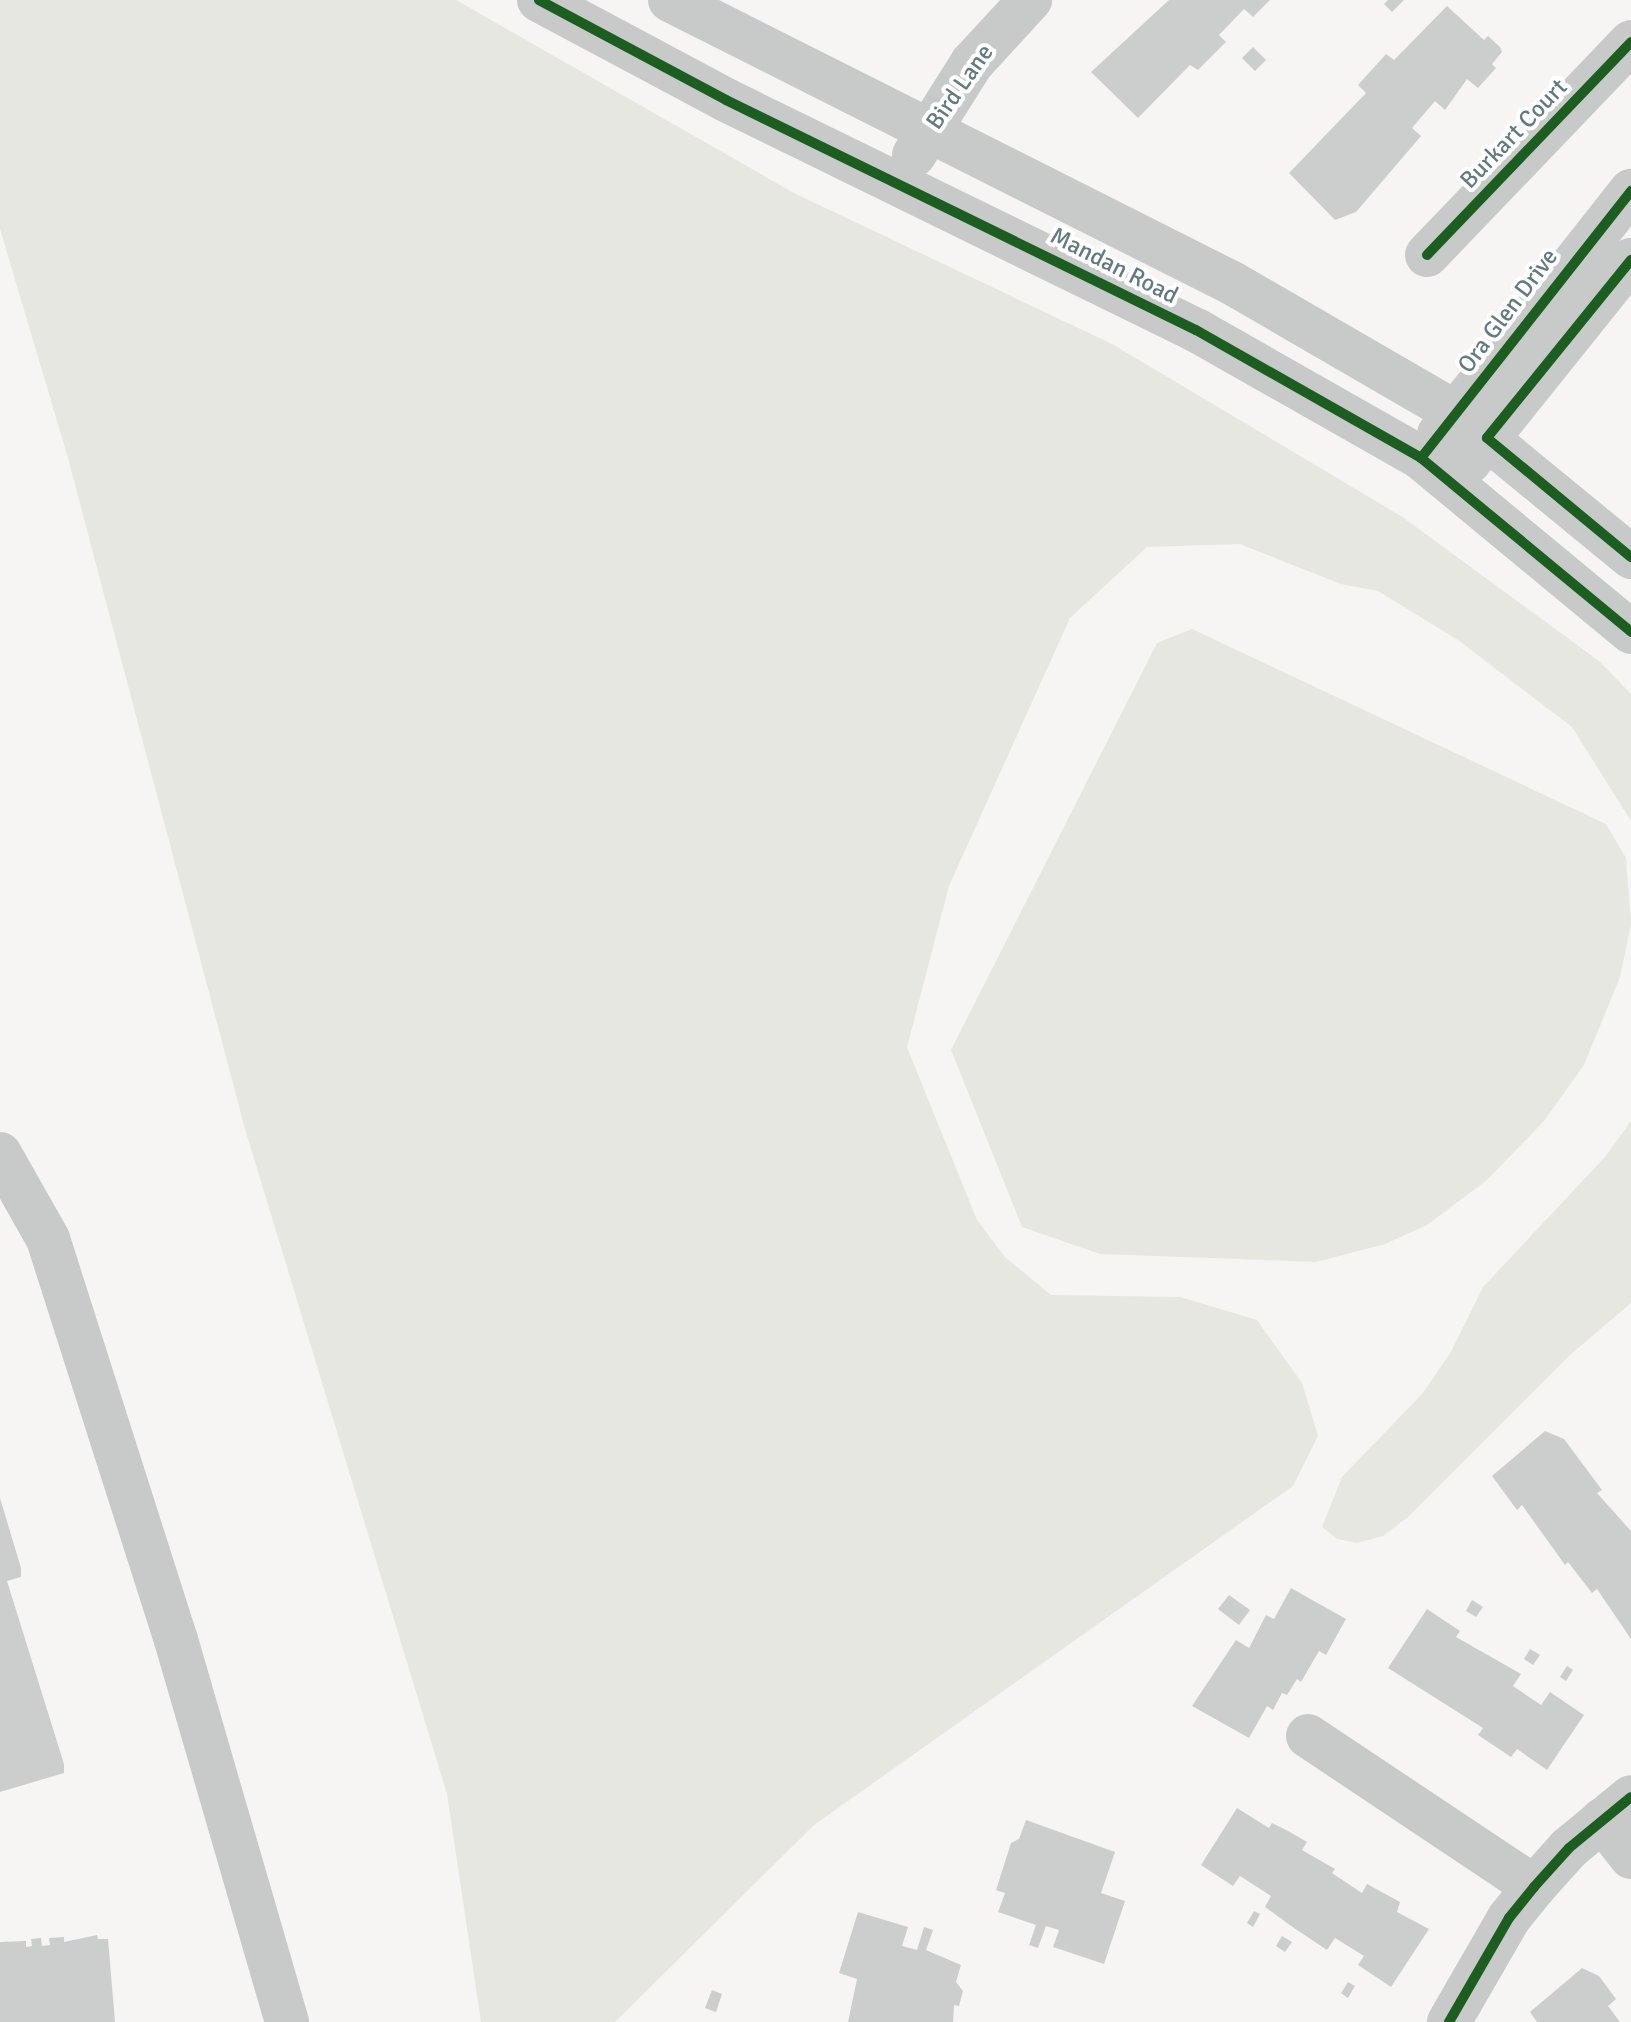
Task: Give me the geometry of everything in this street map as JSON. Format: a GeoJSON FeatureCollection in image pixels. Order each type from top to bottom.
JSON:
{"type":"FeatureCollection","features":[{"type":"Feature","properties":{"kind":"street","name":"Mandan Road"},"geometry":{"type":"LineString","coordinates":[[539,0],[726,100],[898,181],[1196,330],[1437,471],[1631,632]]}},
{"type":"Feature","properties":{"kind":"street","name":"Mandan Road"},"geometry":{"type":"LineString","coordinates":[[670,0],[1232,283],[1471,426],[1631,557]]}},
{"type":"Feature","properties":{"kind":"street","name":"Bird Lane"},"geometry":{"type":"LineString","coordinates":[[898,181],[972,63],[1030,0]]}},
{"type":"Feature","properties":{"kind":"street","name":"Burkart Court"},"geometry":{"type":"LineString","coordinates":[[1427,255],[1631,42]]}},
{"type":"Feature","properties":{"kind":"street","name":"Ora Glen Drive"},"geometry":{"type":"LineString","coordinates":[[1437,471],[1631,191]]}},
{"type":"Feature","properties":{"kind":"street","name":"Ora Glen Drive"},"geometry":{"type":"LineString","coordinates":[[1471,426],[1631,260]]}},
{"type":"Feature","properties":{"kind":"street"},"geometry":{"type":"LineString","coordinates":[[0,1154],[48,1239],[176,1640],[287,2022]]}},
{"type":"Feature","properties":{"kind":"street"},"geometry":{"type":"LineString","coordinates":[[1308,1736],[1534,1887]]}},
{"type":"Feature","properties":{"kind":"street"},"geometry":{"type":"LineString","coordinates":[[1449,2022],[1509,1918],[1534,1887],[1616,1808],[1631,1857]]}},
{"type":"Feature","properties":{"kind":"shaded area"},"geometry":{"type":"Polygon","coordinates":[[[0,0],[456,0],[794,193],[1112,344],[1401,516],[1599,661],[1631,694],[1631,821],[1572,727],[1458,640],[1378,591],[1341,584],[1240,544],[1147,547],[1070,618],[949,886],[907,1047],[977,1220],[1005,1257],[1051,1295],[1180,1297],[1257,1320],[1302,1383],[1318,1436],[1293,1486],[814,1825],[615,2022],[481,2022],[447,1794],[245,1129],[68,458],[0,229],[0,0]]]}},
{"type":"Feature","properties":{"kind":"shaded area"},"geometry":{"type":"Polygon","coordinates":[[[1192,629],[1606,824],[1626,858],[1631,924],[1620,977],[1584,1065],[1544,1121],[1487,1180],[1427,1225],[1385,1244],[1316,1262],[1100,1254],[1022,1227],[951,1050],[1157,643],[1192,629]]]}},
{"type":"Feature","properties":{"kind":"shaded area"},"geometry":{"type":"Polygon","coordinates":[[[1631,1121],[1631,1303],[1570,1355],[1408,1517],[1383,1536],[1357,1543],[1337,1539],[1322,1527],[1342,1477],[1422,1394],[1451,1352],[1483,1287],[1605,1157],[1631,1121]]]}},
{"type":"Feature","properties":{"kind":"building"},"geometry":{"type":"Polygon","coordinates":[[[1169,0],[1270,0],[1253,17],[1244,9],[1219,35],[1226,42],[1198,70],[1190,65],[1138,118],[1091,72],[1169,0]]]}},
{"type":"Feature","properties":{"kind":"building"},"geometry":{"type":"Polygon","coordinates":[[[1388,0],[1404,0],[1392,12],[1384,4],[1388,0]]]}},
{"type":"Feature","properties":{"kind":"building"},"geometry":{"type":"Polygon","coordinates":[[[1447,6],[1484,40],[1488,36],[1500,47],[1502,52],[1492,64],[1496,68],[1478,88],[1467,79],[1445,110],[1435,101],[1412,128],[1421,136],[1356,212],[1335,220],[1289,173],[1366,93],[1358,85],[1386,54],[1394,60],[1447,6]]]}},
{"type":"Feature","properties":{"kind":"building"},"geometry":{"type":"Polygon","coordinates":[[[1253,47],[1266,60],[1255,71],[1242,58],[1253,47]]]}},
{"type":"Feature","properties":{"kind":"building"},"geometry":{"type":"Polygon","coordinates":[[[1545,1431],[1564,1439],[1602,1490],[1597,1493],[1631,1531],[1631,1639],[1597,1589],[1592,1593],[1568,1562],[1565,1565],[1522,1505],[1517,1510],[1492,1476],[1545,1431]]]}},
{"type":"Feature","properties":{"kind":"building"},"geometry":{"type":"Polygon","coordinates":[[[0,1498],[21,1568],[21,1577],[7,1581],[64,1764],[64,1773],[0,1792],[0,1498]]]}},
{"type":"Feature","properties":{"kind":"building"},"geometry":{"type":"Polygon","coordinates":[[[1291,1588],[1346,1619],[1326,1655],[1319,1651],[1301,1682],[1297,1679],[1287,1695],[1282,1693],[1273,1710],[1267,1706],[1249,1738],[1192,1706],[1236,1640],[1249,1648],[1266,1615],[1274,1619],[1291,1588]]]}},
{"type":"Feature","properties":{"kind":"building"},"geometry":{"type":"Polygon","coordinates":[[[1229,1595],[1250,1610],[1239,1625],[1218,1609],[1229,1595]]]}},
{"type":"Feature","properties":{"kind":"building"},"geometry":{"type":"Polygon","coordinates":[[[1472,1600],[1483,1607],[1476,1617],[1466,1611],[1472,1600]]]}},
{"type":"Feature","properties":{"kind":"building"},"geometry":{"type":"Polygon","coordinates":[[[1427,1609],[1460,1631],[1456,1637],[1521,1674],[1513,1686],[1541,1705],[1550,1692],[1584,1715],[1547,1770],[1517,1749],[1511,1757],[1478,1735],[1483,1728],[1388,1668],[1427,1609]]]}},
{"type":"Feature","properties":{"kind":"building"},"geometry":{"type":"Polygon","coordinates":[[[1530,1649],[1540,1655],[1533,1665],[1524,1659],[1530,1649]]]}},
{"type":"Feature","properties":{"kind":"building"},"geometry":{"type":"Polygon","coordinates":[[[1567,1666],[1573,1670],[1566,1681],[1560,1677],[1567,1666]]]}},
{"type":"Feature","properties":{"kind":"building"},"geometry":{"type":"Polygon","coordinates":[[[1237,1808],[1269,1828],[1272,1823],[1307,1842],[1302,1850],[1335,1869],[1332,1873],[1362,1893],[1367,1884],[1400,1902],[1397,1912],[1429,1929],[1391,1987],[1358,1965],[1364,1956],[1335,1938],[1327,1950],[1265,1907],[1271,1896],[1240,1876],[1233,1886],[1201,1865],[1237,1808]]]}},
{"type":"Feature","properties":{"kind":"building"},"geometry":{"type":"Polygon","coordinates":[[[1026,1820],[1115,1852],[1101,1893],[1125,1901],[1104,1964],[1053,1947],[1059,1930],[1046,1926],[1038,1948],[1029,1945],[1036,1925],[998,1912],[1005,1893],[996,1890],[1011,1843],[1019,1839],[1026,1820]]]}},
{"type":"Feature","properties":{"kind":"building"},"geometry":{"type":"Polygon","coordinates":[[[1254,1911],[1260,1914],[1253,1927],[1247,1923],[1254,1911]]]}},
{"type":"Feature","properties":{"kind":"building"},"geometry":{"type":"Polygon","coordinates":[[[858,1912],[908,1927],[902,1946],[917,1950],[924,1927],[933,1930],[926,1950],[961,1965],[956,1982],[963,1991],[959,2006],[954,2005],[953,2022],[848,2022],[857,1979],[839,1973],[858,1912]]]}},
{"type":"Feature","properties":{"kind":"building"},"geometry":{"type":"Polygon","coordinates":[[[97,1935],[98,1939],[108,1939],[115,2022],[0,2022],[0,1942],[26,1941],[26,1947],[32,1946],[31,1939],[41,1938],[42,1946],[50,1945],[49,1938],[64,1937],[64,1942],[97,1935]]]}},
{"type":"Feature","properties":{"kind":"building"},"geometry":{"type":"Polygon","coordinates":[[[1282,1936],[1292,1942],[1285,1952],[1276,1946],[1282,1936]]]}},
{"type":"Feature","properties":{"kind":"building"},"geometry":{"type":"Polygon","coordinates":[[[1582,1968],[1599,1976],[1616,1999],[1608,2006],[1620,2022],[1537,2022],[1530,2012],[1582,1968]]]}},
{"type":"Feature","properties":{"kind":"building"},"geometry":{"type":"Polygon","coordinates":[[[1348,1982],[1355,1986],[1348,1998],[1341,1993],[1348,1982]]]}},
{"type":"Feature","properties":{"kind":"building"},"geometry":{"type":"Polygon","coordinates":[[[712,1990],[722,1994],[716,2012],[705,2008],[712,1990]]]}},
{"type":"Feature","properties":{"kind":"cycle path"},"geometry":{"type":"LineString","coordinates":[[539,0],[726,100],[1196,330],[1421,458],[1631,632]]}},
{"type":"Feature","properties":{"kind":"cycle path"},"geometry":{"type":"LineString","coordinates":[[1427,255],[1631,42]]}},
{"type":"Feature","properties":{"kind":"cycle path"},"geometry":{"type":"LineString","coordinates":[[1421,458],[1631,191]]}},
{"type":"Feature","properties":{"kind":"cycle path"},"geometry":{"type":"LineString","coordinates":[[1631,260],[1487,438],[1631,557]]}},
{"type":"Feature","properties":{"kind":"cycle path"},"geometry":{"type":"LineString","coordinates":[[1449,2022],[1509,1918],[1534,1887],[1569,1848],[1631,1797]]}}]}
